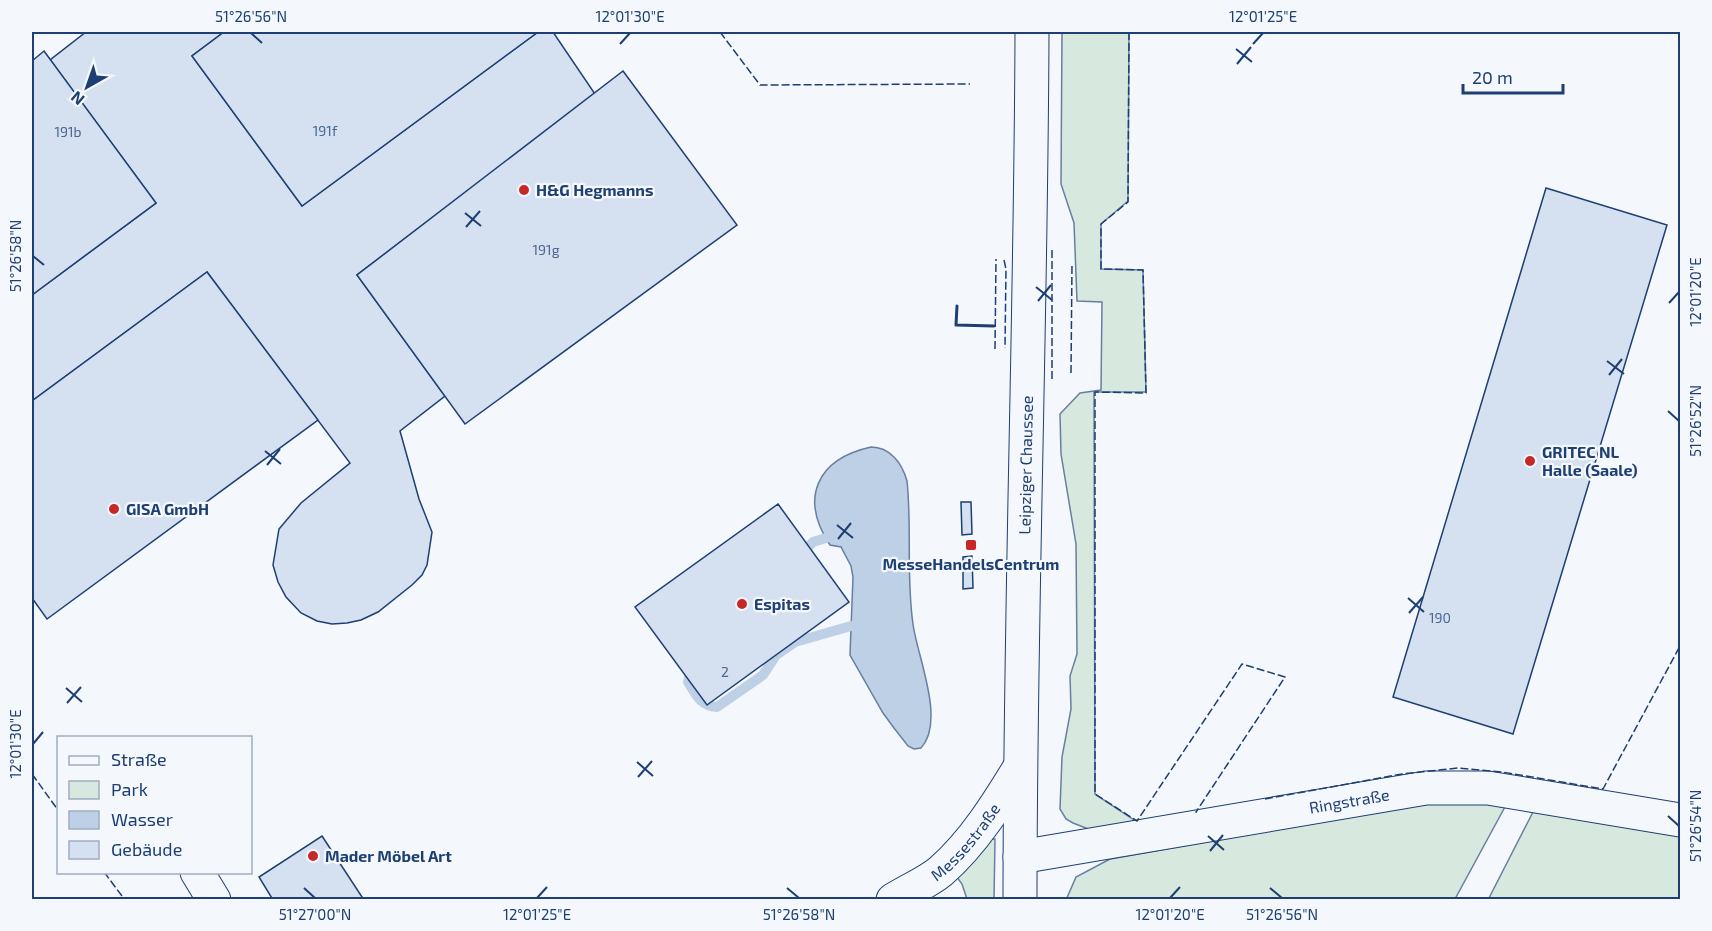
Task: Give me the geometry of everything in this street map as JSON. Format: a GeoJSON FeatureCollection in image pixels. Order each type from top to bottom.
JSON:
{"type":"FeatureCollection","features":[{"type":"Feature","properties":{"kind":"street","name":"Leipziger Chaussee"},"geometry":{"type":"LineString","coordinates":[[1020,900],[1020,767],[1031,236],[1032,32]]}},
{"type":"Feature","properties":{"kind":"street","name":"Messestraße"},"geometry":{"type":"LineString","coordinates":[[893,900],[940,872],[970,840],[995,808],[1020,767]]}},
{"type":"Feature","properties":{"kind":"street","name":"Ringstraße"},"geometry":{"type":"LineString","coordinates":[[1020,857],[1426,788],[1488,788],[1680,820]]}},
{"type":"Feature","properties":{"kind":"street"},"geometry":{"type":"LineString","coordinates":[[198,874],[214,900]]}},
{"type":"Feature","properties":{"kind":"green space"},"geometry":{"type":"Polygon","coordinates":[[[1062,32],[1129,32],[1128,201],[1101,224],[1101,269],[1143,270],[1146,392],[1094,392],[1095,794],[1140,824],[1091,830],[1066,819],[1060,809],[1062,757],[1071,709],[1070,676],[1077,654],[1076,544],[1061,454],[1060,414],[1080,393],[1101,390],[1102,302],[1077,301],[1074,223],[1061,184],[1062,32]]]}},
{"type":"Feature","properties":{"kind":"green space"},"geometry":{"type":"Polygon","coordinates":[[[1449,801],[1506,805],[1455,899],[1066,900],[1076,877],[1110,859],[1384,810],[1449,801]]]}},
{"type":"Feature","properties":{"kind":"green space"},"geometry":{"type":"Polygon","coordinates":[[[1533,812],[1680,836],[1680,899],[1488,900],[1533,812]]]}},
{"type":"Feature","properties":{"kind":"green space"},"geometry":{"type":"Polygon","coordinates":[[[987,839],[995,839],[994,899],[967,899],[962,884],[956,876],[987,839]]]}},
{"type":"Feature","properties":{"kind":"water"},"geometry":{"type":"Polygon","coordinates":[[[871,447],[884,450],[894,457],[907,481],[911,606],[931,705],[928,736],[921,748],[914,749],[908,746],[894,728],[850,655],[853,577],[851,566],[841,547],[830,545],[816,512],[815,497],[826,471],[837,461],[852,453],[871,447]]]}},
{"type":"Feature","properties":{"kind":"building"},"geometry":{"type":"Polygon","coordinates":[[[86,32],[224,32],[192,56],[302,206],[538,32],[553,32],[595,94],[357,275],[445,396],[400,431],[419,499],[432,532],[427,565],[422,575],[412,585],[378,612],[361,620],[347,623],[332,624],[317,621],[301,613],[286,597],[278,582],[273,565],[279,529],[301,503],[350,463],[207,272],[32,401],[32,295],[156,203],[50,60],[86,32]]]}},
{"type":"Feature","properties":{"kind":"building"},"geometry":{"type":"Polygon","coordinates":[[[224,32],[538,32],[302,206],[192,56],[224,32]]]}},
{"type":"Feature","properties":{"kind":"building"},"geometry":{"type":"Polygon","coordinates":[[[44,51],[156,203],[32,295],[32,61],[44,51]]]}},
{"type":"Feature","properties":{"kind":"building"},"geometry":{"type":"Polygon","coordinates":[[[623,71],[737,225],[465,424],[357,275],[623,71]]]}},
{"type":"Feature","properties":{"kind":"building","name":"GRITEC NL Halle (Saale)"},"geometry":{"type":"Polygon","coordinates":[[[1546,188],[1667,225],[1513,734],[1393,697],[1546,188]]]}},
{"type":"Feature","properties":{"kind":"building","name":"GISA GmbH"},"geometry":{"type":"Polygon","coordinates":[[[207,272],[318,420],[47,619],[32,598],[32,401],[207,272]]]}},
{"type":"Feature","properties":{"kind":"building"},"geometry":{"type":"Polygon","coordinates":[[[961,502],[971,502],[972,534],[962,535],[961,502]]]}},
{"type":"Feature","properties":{"kind":"building","name":"Espitas"},"geometry":{"type":"Polygon","coordinates":[[[778,504],[849,602],[707,705],[635,607],[778,504]]]}},
{"type":"Feature","properties":{"kind":"building"},"geometry":{"type":"Polygon","coordinates":[[[972,556],[973,588],[963,589],[963,557],[972,556]]]}},
{"type":"Feature","properties":{"kind":"building","name":"Mader Möbel Art"},"geometry":{"type":"Polygon","coordinates":[[[322,836],[364,900],[273,900],[259,877],[322,836]]]}},
{"type":"Feature","properties":{"kind":"waterway"},"geometry":{"type":"LineString","coordinates":[[799,556],[813,542],[826,538]]}},
{"type":"Feature","properties":{"kind":"waterway"},"geometry":{"type":"LineString","coordinates":[[692,666],[688,682],[691,687],[703,702],[717,707],[763,675],[776,655],[795,642],[851,626]]}},
{"type":"Feature","properties":{"kind":"fence"},"geometry":{"type":"LineString","coordinates":[[720,32],[760,85],[970,84]]}},
{"type":"Feature","properties":{"kind":"fence"},"geometry":{"type":"LineString","coordinates":[[1129,32],[1128,202],[1101,224],[1101,269],[1143,270],[1146,393],[1095,392],[1095,794],[1137,821],[1242,664],[1285,677],[1197,812]]}},
{"type":"Feature","properties":{"kind":"fence"},"geometry":{"type":"LineString","coordinates":[[1052,250],[1052,379]]}},
{"type":"Feature","properties":{"kind":"fence"},"geometry":{"type":"LineString","coordinates":[[995,349],[996,259]]}},
{"type":"Feature","properties":{"kind":"fence"},"geometry":{"type":"LineString","coordinates":[[1004,260],[1006,269],[1005,348]]}},
{"type":"Feature","properties":{"kind":"fence"},"geometry":{"type":"LineString","coordinates":[[1071,373],[1072,263]]}},
{"type":"Feature","properties":{"kind":"fence"},"geometry":{"type":"LineString","coordinates":[[1265,799],[1402,774],[1458,768],[1502,772],[1603,789],[1680,646]]}},
{"type":"Feature","properties":{"kind":"fence"},"geometry":{"type":"LineString","coordinates":[[32,774],[57,809]]}},
{"type":"Feature","properties":{"kind":"fence"},"geometry":{"type":"LineString","coordinates":[[106,874],[122,896]]}},
{"type":"Feature","properties":{"kind":"wall"},"geometry":{"type":"LineString","coordinates":[[957,306],[956,325],[994,326]]}},
{"type":"Feature","properties":{"kind":"place","name":"H&G Hegmanns"},"geometry":{"type":"Point","coordinates":[524,190]}},
{"type":"Feature","properties":{"kind":"place","name":"GRITEC NL Halle (Saale)"},"geometry":{"type":"Point","coordinates":[1530,461]}},
{"type":"Feature","properties":{"kind":"place","name":"GISA GmbH"},"geometry":{"type":"Point","coordinates":[114,509]}},
{"type":"Feature","properties":{"kind":"place","name":"MesseHandelsCentrum"},"geometry":{"type":"Point","coordinates":[971,545]}},
{"type":"Feature","properties":{"kind":"place","name":"Espitas"},"geometry":{"type":"Point","coordinates":[742,604]}},
{"type":"Feature","properties":{"kind":"place","name":"Mader Möbel Art"},"geometry":{"type":"Point","coordinates":[313,856]}}]}
